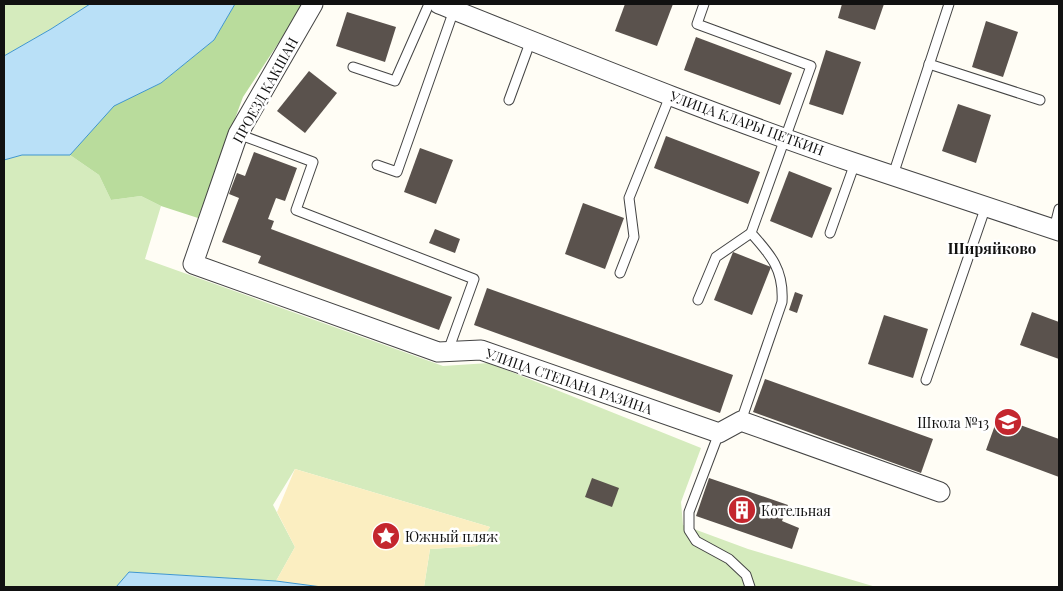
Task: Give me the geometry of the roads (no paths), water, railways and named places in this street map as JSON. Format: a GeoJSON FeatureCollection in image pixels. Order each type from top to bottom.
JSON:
{"type":"FeatureCollection","features":[{"type":"Feature","properties":{"kind":"street","name":"ПРОЕЗД КАКШАН"},"geometry":{"type":"LineString","coordinates":[[193,264],[238,134],[313,4]]}},
{"type":"Feature","properties":{"kind":"street","name":"УЛИЦА КЛАРЫ ЦЕТКИН"},"geometry":{"type":"LineString","coordinates":[[457,8],[670,96],[855,163],[1057,230]]}},
{"type":"Feature","properties":{"kind":"street","name":"УЛИЦА СТЕПАНА РАЗИНА"},"geometry":{"type":"LineString","coordinates":[[193,264],[438,352],[481,350],[719,433]]}},
{"type":"Feature","properties":{"kind":"street"},"geometry":{"type":"LineString","coordinates":[[719,433],[741,421],[940,492]]}},
{"type":"Feature","properties":{"kind":"lane"},"geometry":{"type":"LineString","coordinates":[[353,67],[395,81],[429,4]]}},
{"type":"Feature","properties":{"kind":"lane"},"geometry":{"type":"LineString","coordinates":[[698,300],[716,257],[751,233],[811,66],[697,24],[704,4]]}},
{"type":"Feature","properties":{"kind":"lane"},"geometry":{"type":"LineString","coordinates":[[893,175],[949,4]]}},
{"type":"Feature","properties":{"kind":"lane"},"geometry":{"type":"LineString","coordinates":[[377,165],[396,172],[457,8]]}},
{"type":"Feature","properties":{"kind":"lane"},"geometry":{"type":"LineString","coordinates":[[509,100],[531,40]]}},
{"type":"Feature","properties":{"kind":"lane"},"geometry":{"type":"LineString","coordinates":[[929,64],[1040,100]]}},
{"type":"Feature","properties":{"kind":"lane"},"geometry":{"type":"LineString","coordinates":[[620,273],[634,238],[629,198],[670,96]]}},
{"type":"Feature","properties":{"kind":"lane"},"geometry":{"type":"LineString","coordinates":[[238,134],[313,162],[296,210],[474,279],[448,352]]}},
{"type":"Feature","properties":{"kind":"lane"},"geometry":{"type":"LineString","coordinates":[[830,233],[855,163]]}},
{"type":"Feature","properties":{"kind":"lane"},"geometry":{"type":"LineString","coordinates":[[926,380],[986,206]]}},
{"type":"Feature","properties":{"kind":"lane"},"geometry":{"type":"LineString","coordinates":[[1057,230],[1059,209]]}},
{"type":"Feature","properties":{"kind":"lane"},"geometry":{"type":"LineString","coordinates":[[741,421],[782,302],[783,288],[781,277],[771,255],[751,233]]}},
{"type":"Feature","properties":{"kind":"lane"},"geometry":{"type":"LineString","coordinates":[[719,433],[689,512],[689,530],[696,541],[729,559],[746,575],[750,587]]}},
{"type":"Feature","properties":{"kind":"water"},"geometry":{"type":"Polygon","coordinates":[[[90,4],[235,4],[214,40],[161,83],[114,106],[70,155],[22,155],[4,160],[4,56],[90,4]]]}},
{"type":"Feature","properties":{"kind":"water"},"geometry":{"type":"Polygon","coordinates":[[[129,572],[276,581],[322,587],[116,587],[129,572]]]}},
{"type":"Feature","properties":{"kind":"place","name":"Школа №13"},"geometry":{"type":"Point","coordinates":[1008,422]}},
{"type":"Feature","properties":{"kind":"place","name":"Котельная"},"geometry":{"type":"Point","coordinates":[742,510]}},
{"type":"Feature","properties":{"kind":"place","name":"Южный пляж"},"geometry":{"type":"Point","coordinates":[386,536]}},
{"type":"Feature","properties":{"kind":"district","name":"Ширяйково"},"geometry":{"type":"Point","coordinates":[992,248]}}]}
